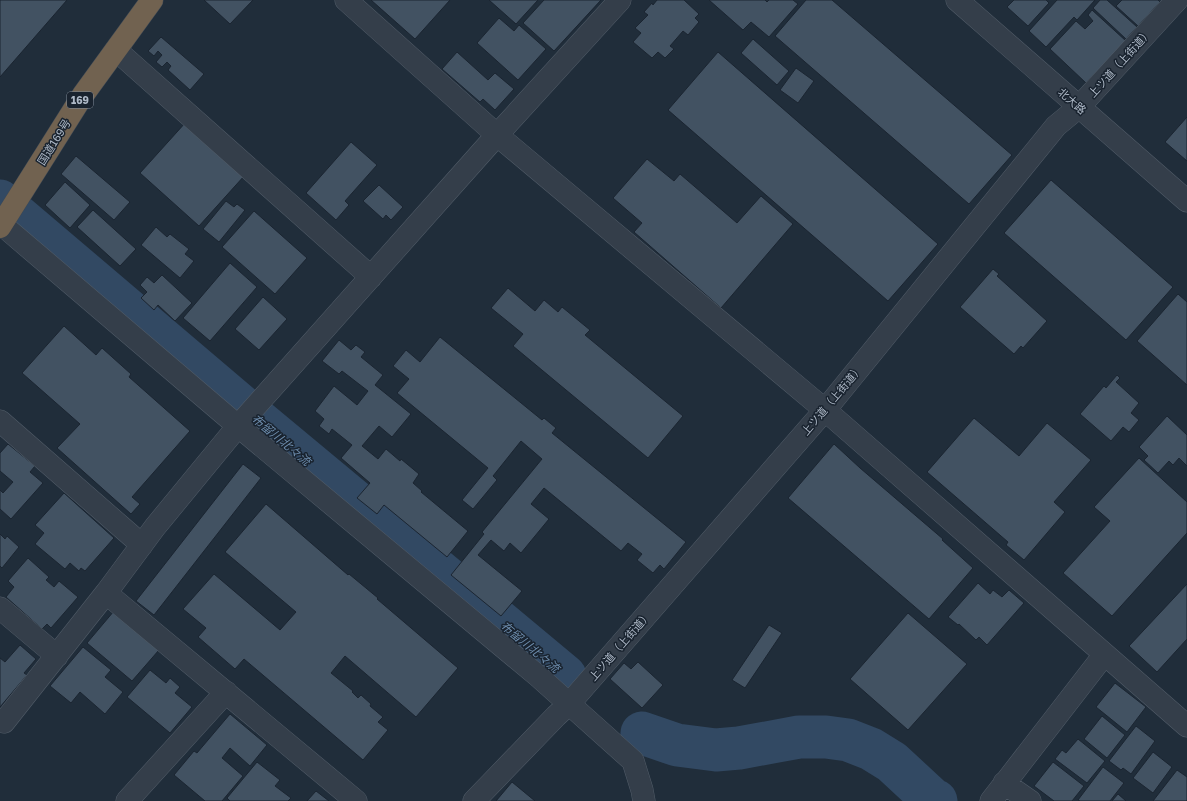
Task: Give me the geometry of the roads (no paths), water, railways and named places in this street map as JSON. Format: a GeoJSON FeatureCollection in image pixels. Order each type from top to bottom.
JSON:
{"type":"FeatureCollection","features":[{"type":"Feature","properties":{"kind":"highway","name":"国道169号"},"geometry":{"type":"LineString","coordinates":[[4,219],[83,95],[152,0]]}},
{"type":"Feature","properties":{"kind":"street"},"geometry":{"type":"LineString","coordinates":[[346,0],[497,135],[825,410],[1187,726]]}},
{"type":"Feature","properties":{"kind":"street"},"geometry":{"type":"LineString","coordinates":[[4,722],[106,593],[155,527],[246,418],[497,135],[620,0]]}},
{"type":"Feature","properties":{"kind":"street","name":"北大路"},"geometry":{"type":"LineString","coordinates":[[957,0],[1187,201]]}},
{"type":"Feature","properties":{"kind":"street","name":"上ツ道（上街道）"},"geometry":{"type":"LineString","coordinates":[[474,801],[569,704],[825,410],[1056,126],[1080,107],[1177,0]]}},
{"type":"Feature","properties":{"kind":"street"},"geometry":{"type":"LineString","coordinates":[[116,50],[371,277]]}},
{"type":"Feature","properties":{"kind":"street"},"geometry":{"type":"LineString","coordinates":[[4,219],[246,418],[633,761],[644,801]]}},
{"type":"Feature","properties":{"kind":"street"},"geometry":{"type":"LineString","coordinates":[[0,421],[142,545]]}},
{"type":"Feature","properties":{"kind":"street"},"geometry":{"type":"LineString","coordinates":[[106,593],[356,801]]}},
{"type":"Feature","properties":{"kind":"street"},"geometry":{"type":"LineString","coordinates":[[0,608],[57,656]]}},
{"type":"Feature","properties":{"kind":"street"},"geometry":{"type":"LineString","coordinates":[[1030,801],[997,793],[1104,655]]}},
{"type":"Feature","properties":{"kind":"street"},"geometry":{"type":"LineString","coordinates":[[127,801],[226,692]]}},
{"type":"Feature","properties":{"kind":"waterway","name":"布留川北々流"},"geometry":{"type":"LineString","coordinates":[[0,201],[255,418],[565,676]]}},
{"type":"Feature","properties":{"kind":"waterway","name":"布留川北々流"},"geometry":{"type":"LineString","coordinates":[[642,733],[677,745],[716,750],[739,748],[799,737],[826,737],[848,740],[871,749],[892,762],[933,800],[936,801]]}}]}
